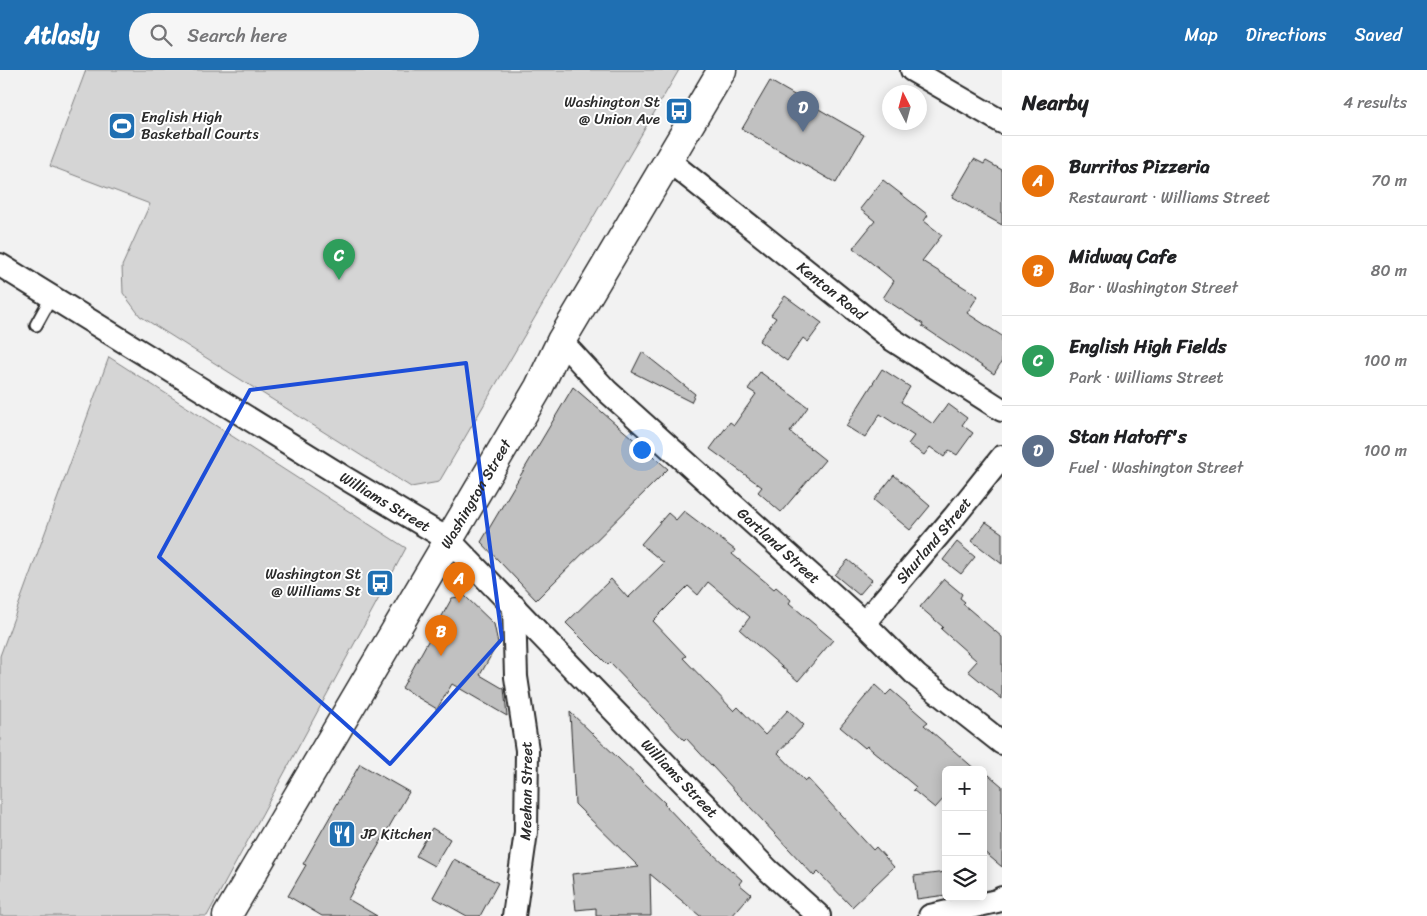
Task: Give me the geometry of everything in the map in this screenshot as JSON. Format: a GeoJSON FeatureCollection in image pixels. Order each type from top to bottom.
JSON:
{"type":"FeatureCollection","features":[{"type":"Feature","properties":{"kind":"main road","name":"Washington Street"},"geometry":{"type":"LineString","coordinates":[[228,916],[539,387],[561,341],[722,70]]}},
{"type":"Feature","properties":{"kind":"street"},"geometry":{"type":"LineString","coordinates":[[912,70],[1002,122]]}},
{"type":"Feature","properties":{"kind":"street","name":"Kenton Road"},"geometry":{"type":"LineString","coordinates":[[669,160],[893,340],[1002,410]]}},
{"type":"Feature","properties":{"kind":"street","name":"Williams Street"},"geometry":{"type":"LineString","coordinates":[[0,265],[449,540],[768,870],[819,916]]}},
{"type":"Feature","properties":{"kind":"street","name":"Gartland Street"},"geometry":{"type":"LineString","coordinates":[[561,341],[607,391],[864,623],[917,676],[1002,743]]}},
{"type":"Feature","properties":{"kind":"street","name":"Shurland Street"},"geometry":{"type":"LineString","coordinates":[[864,623],[954,517],[1002,456]]}},
{"type":"Feature","properties":{"kind":"street","name":"Meehan Street"},"geometry":{"type":"LineString","coordinates":[[514,606],[516,677],[527,750],[526,832],[514,916]]}},
{"type":"Feature","properties":{"kind":"street"},"geometry":{"type":"LineString","coordinates":[[930,916],[997,901],[1002,898]]}},
{"type":"Feature","properties":{"kind":"lane"},"geometry":{"type":"LineString","coordinates":[[36,325],[52,296]]}},
{"type":"Feature","properties":{"kind":"highlighted area"},"geometry":{"type":"Polygon","coordinates":[[[466,363],[502,639],[390,764],[159,557],[250,390],[466,363]]]}},
{"type":"Feature","properties":{"kind":"shaded area"},"geometry":{"type":"Polygon","coordinates":[[[86,70],[679,70],[439,482],[411,487],[140,316],[123,293],[122,266],[150,204],[50,166],[86,70]]]}},
{"type":"Feature","properties":{"kind":"shaded area"},"geometry":{"type":"Polygon","coordinates":[[[109,357],[406,548],[207,916],[0,916],[0,656],[109,357]]]}},
{"type":"Feature","properties":{"kind":"building"},"geometry":{"type":"Polygon","coordinates":[[[770,81],[864,135],[836,183],[742,129],[770,81]]]}},
{"type":"Feature","properties":{"kind":"building"},"geometry":{"type":"Polygon","coordinates":[[[974,159],[984,164],[986,161],[1002,170],[1002,225],[952,197],[974,159]]]}},
{"type":"Feature","properties":{"kind":"building"},"geometry":{"type":"Polygon","coordinates":[[[883,180],[928,215],[924,221],[942,235],[922,261],[978,296],[967,313],[1002,336],[1002,361],[994,374],[883,298],[894,281],[853,248],[875,221],[860,209],[883,180]]]}},
{"type":"Feature","properties":{"kind":"building"},"geometry":{"type":"Polygon","coordinates":[[[785,296],[822,323],[808,342],[803,338],[787,361],[759,341],[776,318],[771,315],[785,296]]]}},
{"type":"Feature","properties":{"kind":"building"},"geometry":{"type":"Polygon","coordinates":[[[642,352],[695,394],[691,402],[632,372],[642,352]]]}},
{"type":"Feature","properties":{"kind":"building"},"geometry":{"type":"Polygon","coordinates":[[[882,369],[910,387],[901,402],[933,424],[948,404],[967,418],[962,425],[973,433],[957,455],[949,450],[944,457],[930,447],[924,455],[908,444],[914,436],[880,414],[865,438],[846,426],[882,369]]]}},
{"type":"Feature","properties":{"kind":"building"},"geometry":{"type":"Polygon","coordinates":[[[760,372],[808,407],[790,432],[825,460],[781,512],[758,492],[762,487],[710,449],[730,422],[734,425],[756,394],[748,389],[760,372]]]}},
{"type":"Feature","properties":{"kind":"building"},"geometry":{"type":"Polygon","coordinates":[[[573,387],[668,469],[536,600],[481,542],[573,387]]]}},
{"type":"Feature","properties":{"kind":"building"},"geometry":{"type":"Polygon","coordinates":[[[894,475],[930,506],[910,530],[874,500],[894,475]]]}},
{"type":"Feature","properties":{"kind":"building"},"geometry":{"type":"Polygon","coordinates":[[[684,511],[735,550],[732,554],[774,589],[776,587],[791,600],[789,603],[833,640],[798,681],[740,630],[750,617],[708,582],[698,595],[688,586],[653,621],[686,656],[683,658],[734,711],[738,707],[765,735],[788,710],[804,725],[778,753],[805,781],[808,779],[873,850],[876,847],[894,867],[852,907],[818,872],[814,876],[686,738],[684,740],[610,663],[608,665],[566,623],[611,579],[628,598],[664,563],[641,544],[668,513],[676,520],[684,511]]]}},
{"type":"Feature","properties":{"kind":"building"},"geometry":{"type":"Polygon","coordinates":[[[986,522],[1002,533],[1002,564],[972,541],[986,522]]]}},
{"type":"Feature","properties":{"kind":"building"},"geometry":{"type":"Polygon","coordinates":[[[957,542],[975,557],[961,574],[943,560],[957,542]]]}},
{"type":"Feature","properties":{"kind":"building"},"geometry":{"type":"Polygon","coordinates":[[[848,560],[872,580],[859,595],[835,575],[848,560]]]}},
{"type":"Feature","properties":{"kind":"building"},"geometry":{"type":"Polygon","coordinates":[[[944,579],[962,594],[960,598],[965,602],[963,604],[1002,637],[1002,699],[968,671],[977,661],[941,629],[943,627],[920,607],[944,579]]]}},
{"type":"Feature","properties":{"kind":"building"},"geometry":{"type":"Polygon","coordinates":[[[465,596],[494,624],[498,643],[480,675],[504,689],[507,716],[452,684],[437,709],[402,688],[452,598],[465,596]]]}},
{"type":"Feature","properties":{"kind":"building"},"geometry":{"type":"Polygon","coordinates":[[[875,685],[886,695],[891,690],[928,722],[924,725],[971,766],[942,766],[942,800],[935,808],[913,790],[916,787],[867,746],[865,748],[840,727],[875,685]]]}},
{"type":"Feature","properties":{"kind":"building"},"geometry":{"type":"Polygon","coordinates":[[[570,712],[665,803],[703,845],[742,880],[739,884],[751,894],[732,916],[700,916],[650,874],[651,916],[596,916],[596,908],[576,910],[572,874],[639,867],[575,804],[570,712]]]}},
{"type":"Feature","properties":{"kind":"building"},"geometry":{"type":"Polygon","coordinates":[[[360,764],[409,792],[348,899],[377,916],[322,916],[288,896],[306,865],[303,864],[360,764]]]}},
{"type":"Feature","properties":{"kind":"building"},"geometry":{"type":"Polygon","coordinates":[[[987,773],[1002,786],[1002,867],[987,854],[987,773]]]}},
{"type":"Feature","properties":{"kind":"building"},"geometry":{"type":"Polygon","coordinates":[[[432,828],[450,839],[434,866],[416,856],[432,828]]]}},
{"type":"Feature","properties":{"kind":"building"},"geometry":{"type":"Polygon","coordinates":[[[454,859],[498,883],[480,916],[467,916],[433,897],[454,859]]]}},
{"type":"Feature","properties":{"kind":"building"},"geometry":{"type":"Polygon","coordinates":[[[942,872],[942,896],[917,899],[914,876],[942,872]]]}},
{"type":"Feature","properties":{"kind":"place","name":"Washington St @ Union Ave"},"geometry":{"type":"Point","coordinates":[679,111]}},
{"type":"Feature","properties":{"kind":"place","name":"English High Basketball Courts"},"geometry":{"type":"Point","coordinates":[122,126]}},
{"type":"Feature","properties":{"kind":"place","name":"Stan Hatoff's"},"geometry":{"type":"Point","coordinates":[803,132]}},
{"type":"Feature","properties":{"kind":"place","name":"English High Fields"},"geometry":{"type":"Point","coordinates":[339,280]}},
{"type":"Feature","properties":{"kind":"place","name":"Washington St @ Williams St"},"geometry":{"type":"Point","coordinates":[380,583]}},
{"type":"Feature","properties":{"kind":"place","name":"Burritos Pizzeria"},"geometry":{"type":"Point","coordinates":[459,603]}},
{"type":"Feature","properties":{"kind":"place","name":"Midway Cafe"},"geometry":{"type":"Point","coordinates":[441,656]}},
{"type":"Feature","properties":{"kind":"place","name":"JP Kitchen"},"geometry":{"type":"Point","coordinates":[342,834]}}]}
